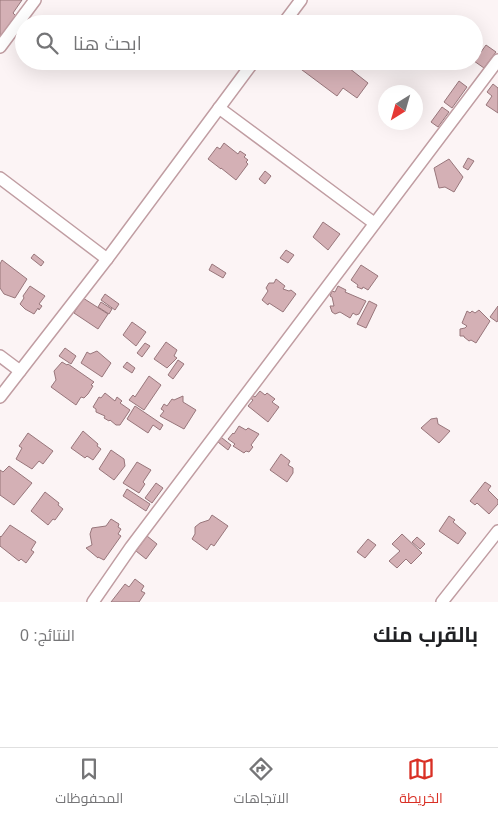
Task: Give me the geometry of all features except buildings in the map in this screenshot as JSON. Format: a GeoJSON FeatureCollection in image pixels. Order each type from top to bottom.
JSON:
{"type":"FeatureCollection","features":[{"type":"Feature","properties":{"kind":"street"},"geometry":{"type":"LineString","coordinates":[[24,15],[35,0]]}},
{"type":"Feature","properties":{"kind":"street"},"geometry":{"type":"LineString","coordinates":[[290,15],[301,0]]}},
{"type":"Feature","properties":{"kind":"street"},"geometry":{"type":"LineString","coordinates":[[0,47],[15,27]]}},
{"type":"Feature","properties":{"kind":"street"},"geometry":{"type":"LineString","coordinates":[[93,602],[131,547],[498,60]]}},
{"type":"Feature","properties":{"kind":"street"},"geometry":{"type":"LineString","coordinates":[[0,397],[247,70]]}},
{"type":"Feature","properties":{"kind":"street"},"geometry":{"type":"LineString","coordinates":[[219,108],[374,223]]}},
{"type":"Feature","properties":{"kind":"street"},"geometry":{"type":"LineString","coordinates":[[0,178],[106,259]]}},
{"type":"Feature","properties":{"kind":"street"},"geometry":{"type":"LineString","coordinates":[[0,356],[20,371]]}},
{"type":"Feature","properties":{"kind":"street"},"geometry":{"type":"LineString","coordinates":[[442,602],[498,531]]}}]}
